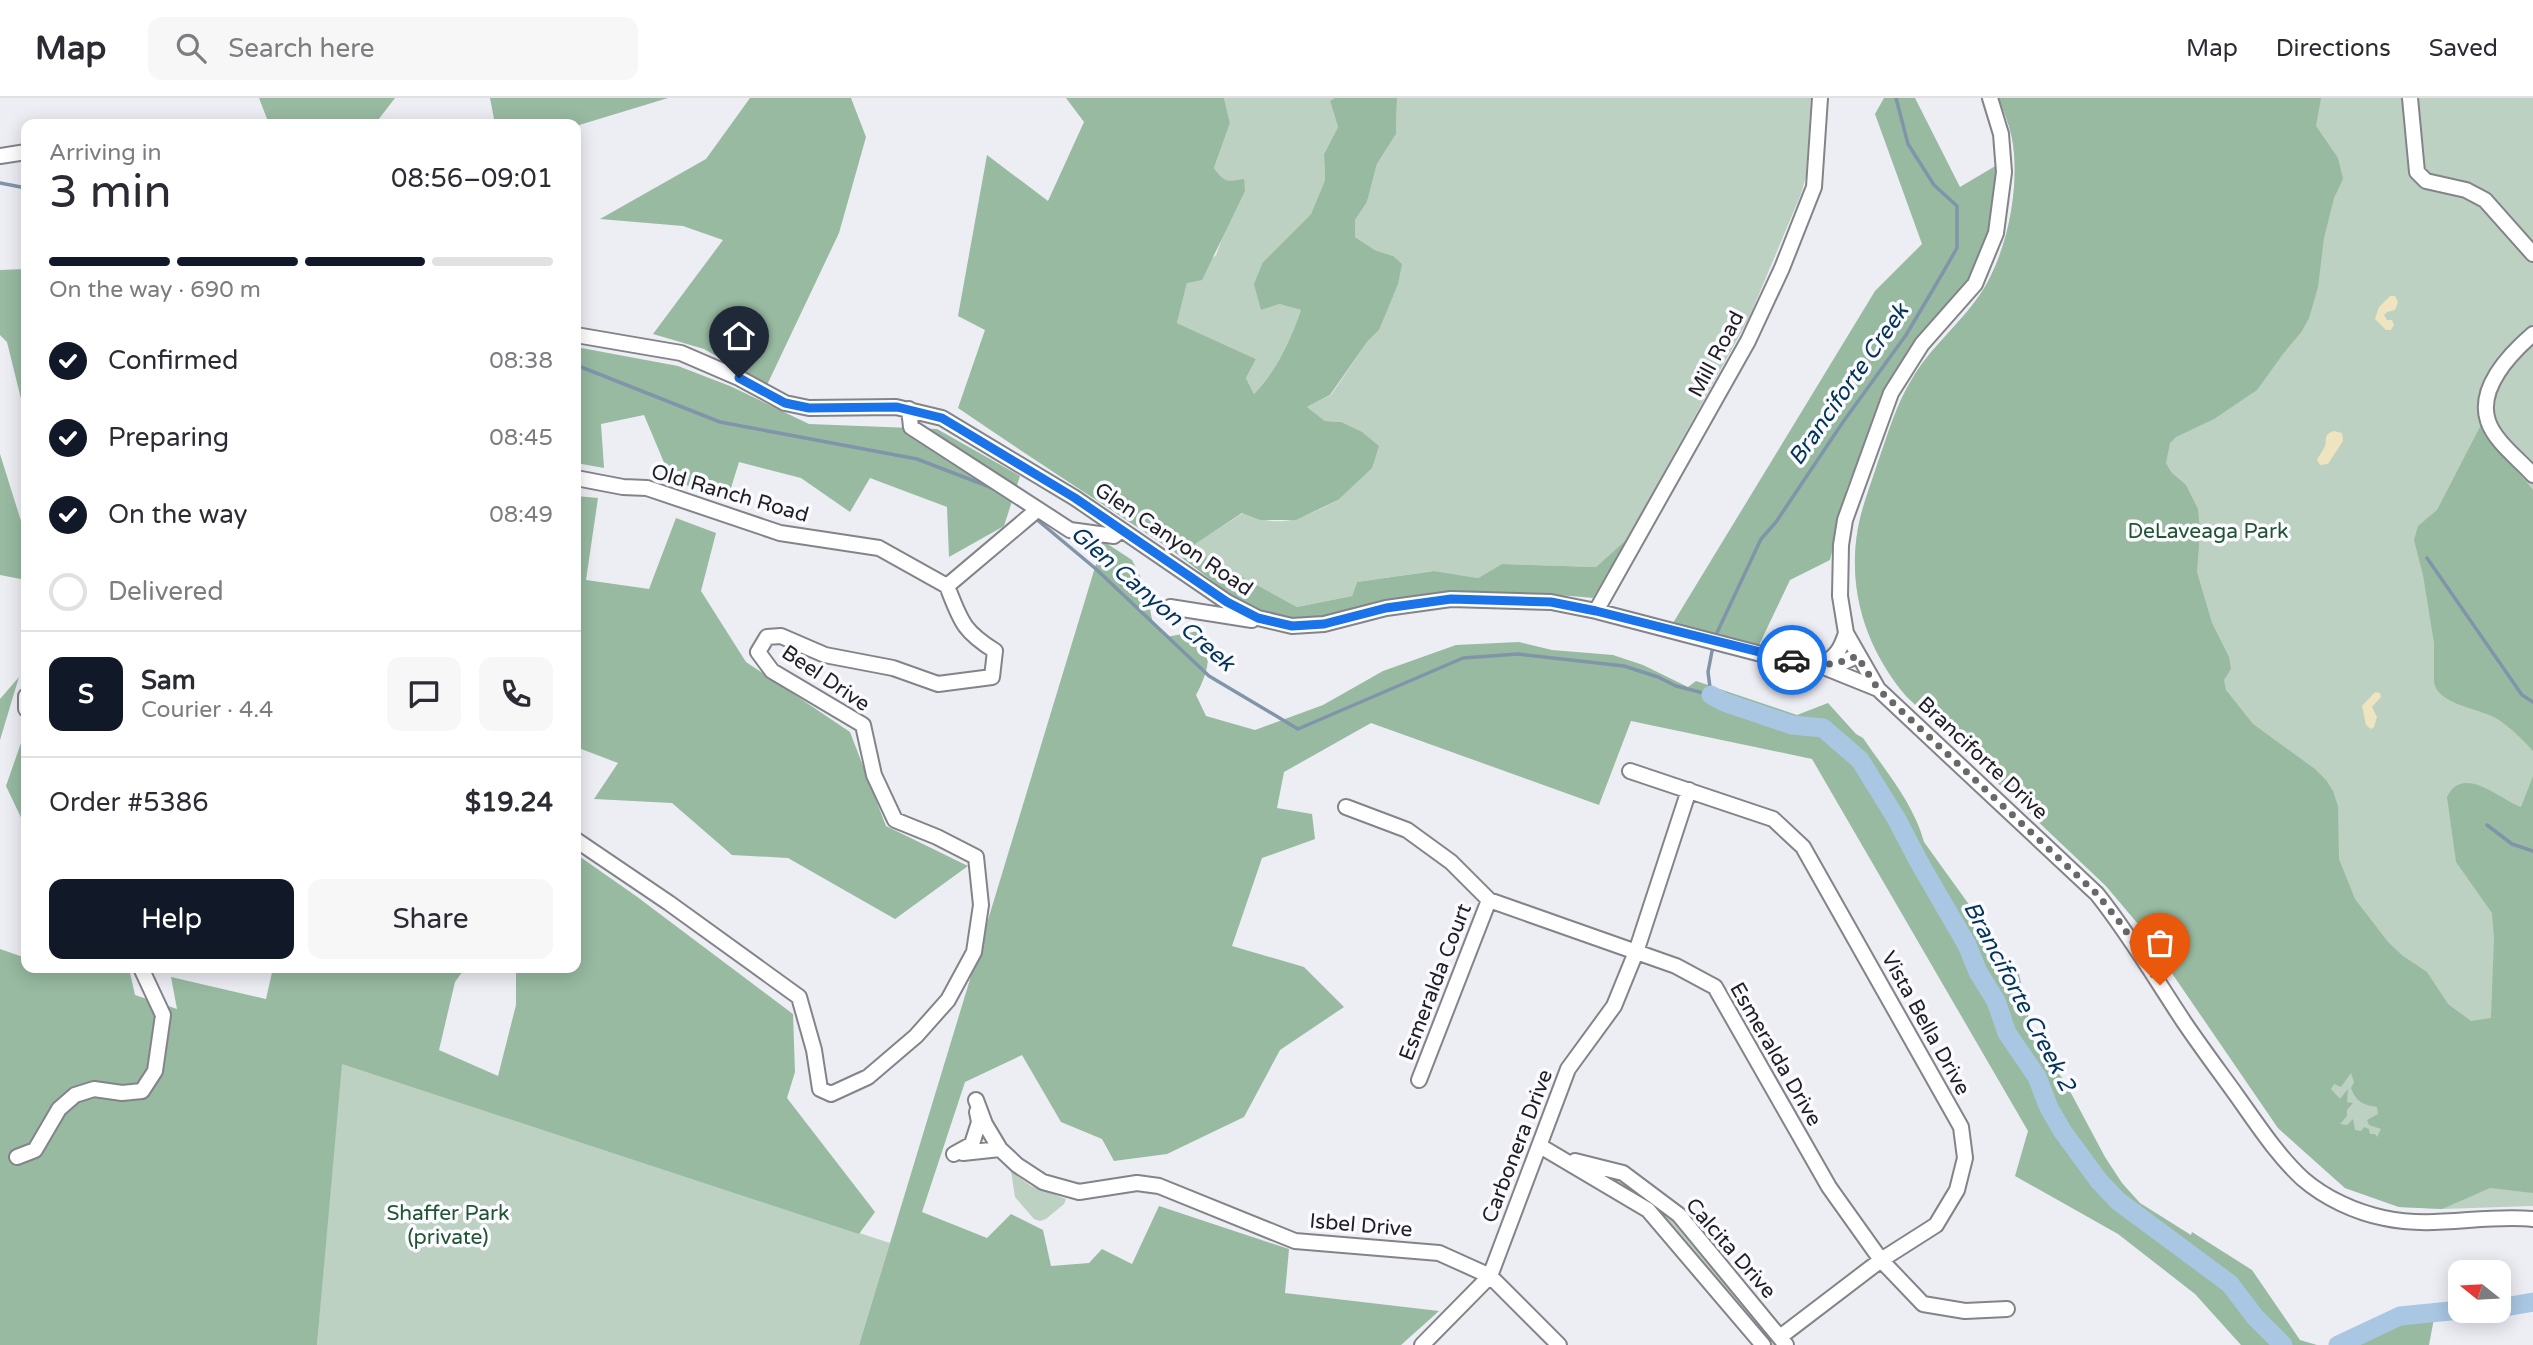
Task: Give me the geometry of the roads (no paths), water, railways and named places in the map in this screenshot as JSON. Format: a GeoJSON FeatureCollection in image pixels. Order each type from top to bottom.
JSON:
{"type":"FeatureCollection","features":[{"type":"Feature","properties":{"kind":"street","name":"Mill Road"},"geometry":{"type":"LineString","coordinates":[[1596,611],[1748,341],[1782,268],[1814,187],[1820,98]]}},
{"type":"Feature","properties":{"kind":"street","name":"Branciforte Drive"},"geometry":{"type":"LineString","coordinates":[[1990,98],[2001,134],[2004,172],[1996,233],[1975,284],[1922,344],[1891,393],[1853,495],[1840,545],[1840,596],[1846,633],[1857,656],[1878,689],[2097,894],[2122,925],[2186,1024],[2276,1150],[2304,1180],[2353,1209],[2384,1219],[2416,1223],[2514,1217],[2533,1219]]}},
{"type":"Feature","properties":{"kind":"street"},"geometry":{"type":"LineString","coordinates":[[2410,98],[2417,172],[2426,181],[2466,190],[2486,200],[2533,254]]}},
{"type":"Feature","properties":{"kind":"street"},"geometry":{"type":"LineString","coordinates":[[0,156],[21,153]]}},
{"type":"Feature","properties":{"kind":"street"},"geometry":{"type":"LineString","coordinates":[[2533,334],[2516,349],[2498,373],[2486,406],[2488,421],[2494,432],[2533,475]]}},
{"type":"Feature","properties":{"kind":"street","name":"Glen Canyon Road"},"geometry":{"type":"LineString","coordinates":[[581,336],[681,353],[739,378],[785,403],[809,408],[897,407],[942,418],[1064,492],[1227,602],[1258,618],[1292,626],[1324,624],[1386,608],[1451,599],[1551,602],[1820,666],[1839,664],[1857,656]]}},
{"type":"Feature","properties":{"kind":"street"},"geometry":{"type":"LineString","coordinates":[[909,409],[911,427],[996,481],[1031,511],[1070,530],[1114,536],[1121,530]]}},
{"type":"Feature","properties":{"kind":"street","name":"Old Ranch Road"},"geometry":{"type":"LineString","coordinates":[[581,479],[623,487],[647,488],[780,533],[879,548],[947,586]]}},
{"type":"Feature","properties":{"kind":"street"},"geometry":{"type":"LineString","coordinates":[[947,586],[1031,511]]}},
{"type":"Feature","properties":{"kind":"street","name":"Beel Drive"},"geometry":{"type":"LineString","coordinates":[[581,843],[669,902],[799,997],[814,1050],[820,1089],[831,1094],[868,1077],[916,1036],[948,1000],[974,952],[981,905],[976,856],[895,821],[874,775],[863,725],[772,671],[758,652],[767,636],[781,636],[825,654],[893,668],[938,684],[992,677],[995,651],[978,640],[962,624],[947,586]]}},
{"type":"Feature","properties":{"kind":"street"},"geometry":{"type":"LineString","coordinates":[[1170,607],[1292,626]]}},
{"type":"Feature","properties":{"kind":"street"},"geometry":{"type":"LineString","coordinates":[[1820,666],[1834,658],[1842,648],[1846,633]]}},
{"type":"Feature","properties":{"kind":"street"},"geometry":{"type":"LineString","coordinates":[[1820,666],[1878,689]]}},
{"type":"Feature","properties":{"kind":"street","name":"Vista Bella Drive"},"geometry":{"type":"LineString","coordinates":[[1630,771],[1773,819],[1803,847],[1961,1127],[1965,1158],[1957,1190],[1936,1225],[1881,1260],[1783,1341]]}},
{"type":"Feature","properties":{"kind":"street","name":"Carbonera Drive"},"geometry":{"type":"LineString","coordinates":[[1422,1345],[1490,1276],[1568,1069],[1614,1006],[1636,952],[1689,790]]}},
{"type":"Feature","properties":{"kind":"street","name":"Esmeralda Drive"},"geometry":{"type":"LineString","coordinates":[[1346,807],[1406,830],[1451,862],[1489,900],[1676,966],[1715,987],[1829,1186],[1881,1260],[1923,1304],[1965,1311],[2007,1309]]}},
{"type":"Feature","properties":{"kind":"street","name":"Esmeralda Court"},"geometry":{"type":"LineString","coordinates":[[1419,1080],[1489,900]]}},
{"type":"Feature","properties":{"kind":"street"},"geometry":{"type":"LineString","coordinates":[[17,1157],[35,1150],[59,1109],[75,1095],[94,1089],[122,1093],[142,1091],[155,1071],[163,1015],[143,973]]}},
{"type":"Feature","properties":{"kind":"street","name":"Calcita Drive"},"geometry":{"type":"LineString","coordinates":[[1540,1146],[1648,1210],[1763,1345]]}},
{"type":"Feature","properties":{"kind":"street","name":"Isbel Drive"},"geometry":{"type":"LineString","coordinates":[[1000,1149],[1017,1165],[1043,1182],[1079,1192],[1137,1183],[1159,1186],[1295,1241],[1439,1253],[1490,1276],[1559,1345]]}},
{"type":"Feature","properties":{"kind":"street","name":"Calcita Drive"},"geometry":{"type":"LineString","coordinates":[[1560,1157],[1623,1173],[1679,1215],[1783,1341]]}},
{"type":"Feature","properties":{"kind":"waterway","name":"Branciforte Creek"},"geometry":{"type":"LineString","coordinates":[[1714,639],[1761,539],[1776,522],[1906,335],[1957,248],[1957,206],[1934,185],[1908,144],[1896,98]]}},
{"type":"Feature","properties":{"kind":"waterway","name":"Glen Canyon Creek"},"geometry":{"type":"LineString","coordinates":[[0,183],[21,187]]}},
{"type":"Feature","properties":{"kind":"waterway","name":"Glen Canyon Creek"},"geometry":{"type":"LineString","coordinates":[[581,367],[720,422],[917,459],[995,489]]}},
{"type":"Feature","properties":{"kind":"waterway","name":"Glen Canyon Creek"},"geometry":{"type":"LineString","coordinates":[[1035,518],[1096,569],[1209,676],[1298,729],[1463,658],[1518,654],[1624,666],[1676,686],[1711,695],[1708,672],[1713,646]]}},
{"type":"Feature","properties":{"kind":"waterway"},"geometry":{"type":"LineString","coordinates":[[2427,558],[2522,695],[2533,702]]}},
{"type":"Feature","properties":{"kind":"waterway","name":"Branciforte Creek 2"},"geometry":{"type":"LineString","coordinates":[[1711,695],[1792,725],[1823,728],[1860,760],[1896,818],[1967,945],[1978,972],[1996,1001],[2007,1033],[2037,1077],[2049,1108],[2063,1132],[2099,1181],[2118,1201],[2230,1284],[2255,1317],[2283,1345]]}},
{"type":"Feature","properties":{"kind":"waterway"},"geometry":{"type":"LineString","coordinates":[[2487,825],[2512,844],[2533,851]]}},
{"type":"Feature","properties":{"kind":"waterway","name":"Branciforte Creek 2"},"geometry":{"type":"LineString","coordinates":[[2511,1306],[2533,1302]]}},
{"type":"Feature","properties":{"kind":"waterway","name":"Branciforte Creek 2"},"geometry":{"type":"LineString","coordinates":[[2338,1345],[2400,1316],[2448,1311]]}},
{"type":"Feature","properties":{"kind":"park label","name":"DeLaveaga Park"},"geometry":{"type":"Point","coordinates":[2208,531]}},
{"type":"Feature","properties":{"kind":"park label","name":"Shaffer Park (private)"},"geometry":{"type":"Point","coordinates":[448,1225]}}]}
